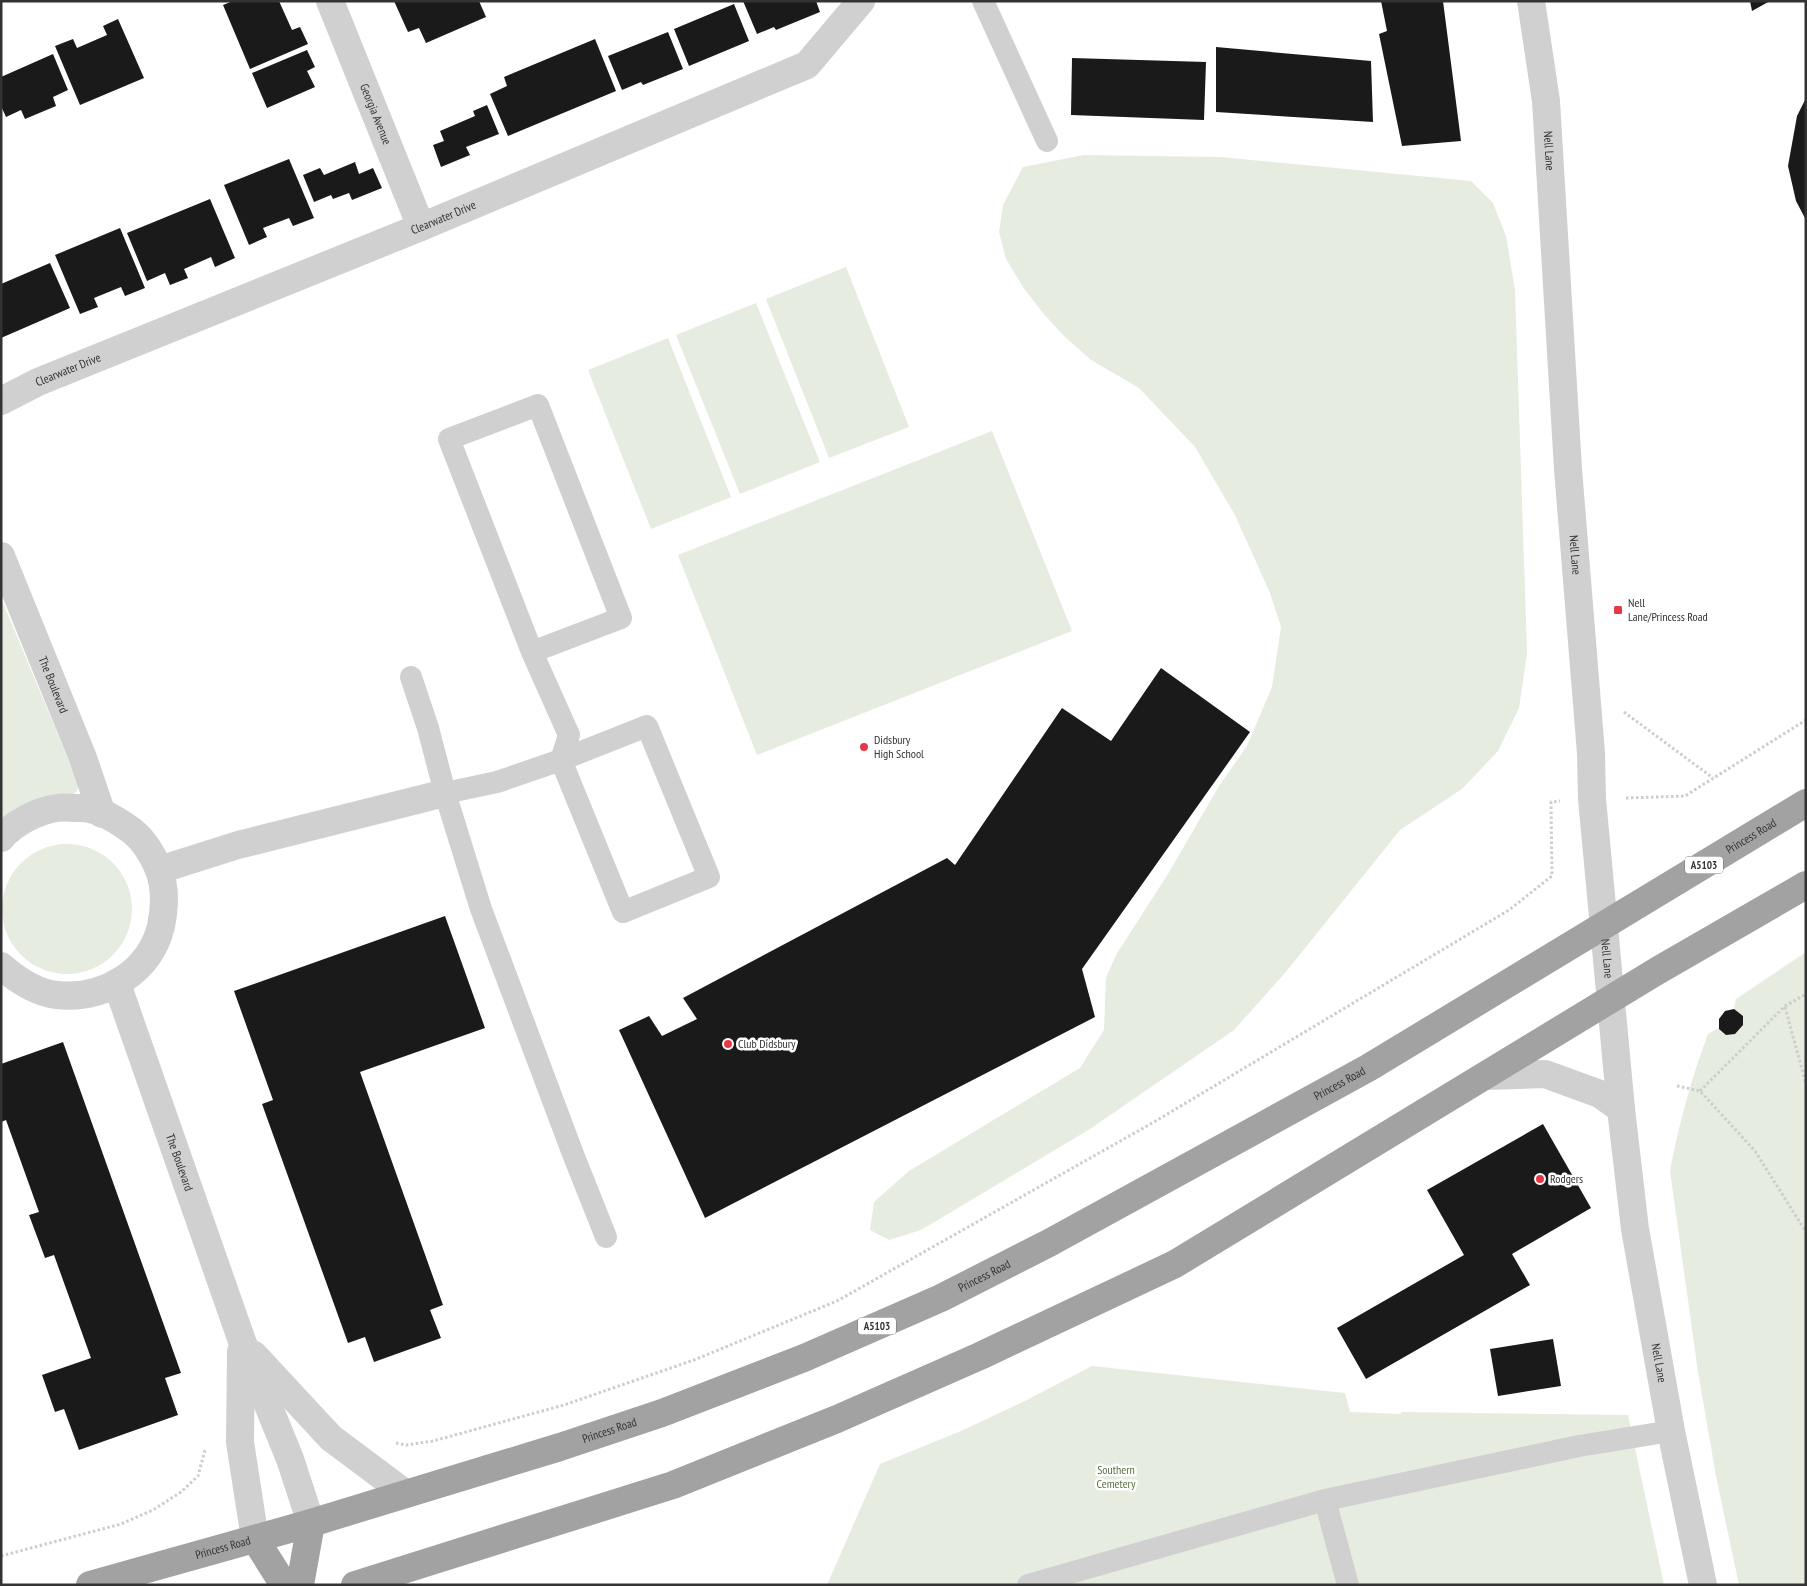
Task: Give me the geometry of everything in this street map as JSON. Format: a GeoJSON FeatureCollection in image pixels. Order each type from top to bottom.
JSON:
{"type":"FeatureCollection","features":[{"type":"Feature","properties":{"kind":"highway","name":"Princess Road"},"geometry":{"type":"LineString","coordinates":[[90,1585],[311,1523],[560,1447],[662,1413],[804,1358],[941,1298],[1057,1239],[1368,1068],[1806,803]]}},
{"type":"Feature","properties":{"kind":"highway"},"geometry":{"type":"LineString","coordinates":[[355,1585],[673,1485],[837,1419],[971,1360],[1175,1264],[1612,998],[1806,885]]}},
{"type":"Feature","properties":{"kind":"highway"},"geometry":{"type":"LineString","coordinates":[[300,1585],[311,1523]]}},
{"type":"Feature","properties":{"kind":"highway"},"geometry":{"type":"LineString","coordinates":[[255,1539],[284,1585]]}},
{"type":"Feature","properties":{"kind":"street","name":"Georgia Avenue"},"geometry":{"type":"LineString","coordinates":[[330,1],[421,227]]}},
{"type":"Feature","properties":{"kind":"street","name":"Clearwater Drive"},"geometry":{"type":"LineString","coordinates":[[1,401],[38,382],[421,227],[807,65],[861,1]]}},
{"type":"Feature","properties":{"kind":"street","name":"Nell Lane"},"geometry":{"type":"LineString","coordinates":[[1531,1],[1546,101],[1568,469],[1603,926],[1612,998],[1621,1109],[1635,1230],[1671,1431],[1703,1585]]}},
{"type":"Feature","properties":{"kind":"street","name":"The Boulevard"},"geometry":{"type":"LineString","coordinates":[[1,556],[83,758],[102,814]]}},
{"type":"Feature","properties":{"kind":"street"},"geometry":{"type":"LineString","coordinates":[[158,870],[238,845],[445,793]]}},
{"type":"Feature","properties":{"kind":"street"},"geometry":{"type":"LineString","coordinates":[[1,838],[30,816],[57,808],[85,808],[112,816],[135,832],[153,854],[163,880],[165,908],[158,939],[141,965],[117,984],[88,995],[56,995],[27,985],[2,966]]}},
{"type":"Feature","properties":{"kind":"street","name":"The Boulevard"},"geometry":{"type":"LineString","coordinates":[[117,984],[242,1341],[290,1458],[311,1523]]}},
{"type":"Feature","properties":{"kind":"street"},"geometry":{"type":"LineString","coordinates":[[1486,1076],[1545,1074],[1600,1094],[1621,1109]]}},
{"type":"Feature","properties":{"kind":"street","name":"The Boulevard"},"geometry":{"type":"LineString","coordinates":[[242,1341],[331,1438],[406,1494]]}},
{"type":"Feature","properties":{"kind":"street","name":"The Boulevard"},"geometry":{"type":"LineString","coordinates":[[242,1341],[240,1442],[255,1539]]}},
{"type":"Feature","properties":{"kind":"lane"},"geometry":{"type":"LineString","coordinates":[[983,1],[1047,141]]}},
{"type":"Feature","properties":{"kind":"lane"},"geometry":{"type":"LineString","coordinates":[[445,793],[497,782],[561,760],[647,726],[710,877],[624,912],[561,760],[569,735],[532,652],[449,439],[538,405],[621,618],[532,652]]}},
{"type":"Feature","properties":{"kind":"lane"},"geometry":{"type":"LineString","coordinates":[[411,677],[428,728],[445,793],[481,909],[606,1237]]}},
{"type":"Feature","properties":{"kind":"lane"},"geometry":{"type":"LineString","coordinates":[[1028,1585],[1325,1500],[1579,1446],[1671,1431]]}},
{"type":"Feature","properties":{"kind":"lane"},"geometry":{"type":"LineString","coordinates":[[1325,1500],[1348,1585]]}},
{"type":"Feature","properties":{"kind":"path"},"geometry":{"type":"LineString","coordinates":[[1624,712],[1713,778]]}},
{"type":"Feature","properties":{"kind":"path"},"geometry":{"type":"LineString","coordinates":[[1685,796],[1806,720]]}},
{"type":"Feature","properties":{"kind":"path"},"geometry":{"type":"LineString","coordinates":[[391,1442],[406,1445],[433,1441],[564,1406],[694,1360],[837,1302],[1154,1122],[1509,910],[1552,876],[1551,802]]}},
{"type":"Feature","properties":{"kind":"path"},"geometry":{"type":"LineString","coordinates":[[1700,1091],[1785,1006],[1806,994]]}},
{"type":"Feature","properties":{"kind":"path"},"geometry":{"type":"LineString","coordinates":[[1785,1006],[1806,1084]]}},
{"type":"Feature","properties":{"kind":"path"},"geometry":{"type":"LineString","coordinates":[[1677,1086],[1700,1091],[1755,1151],[1806,1232]]}},
{"type":"Feature","properties":{"kind":"path"},"geometry":{"type":"LineString","coordinates":[[1,1556],[121,1524],[153,1510],[181,1492],[198,1476],[206,1447]]}},
{"type":"Feature","properties":{"kind":"green space"},"geometry":{"type":"Polygon","coordinates":[[[1084,155],[1220,157],[1471,181],[1493,203],[1506,236],[1515,290],[1527,653],[1519,708],[1498,751],[1462,789],[1400,830],[1285,973],[1234,1030],[1090,1129],[921,1230],[889,1240],[870,1230],[874,1202],[909,1171],[1080,1068],[1104,1030],[1106,978],[1116,955],[1168,874],[1219,786],[1247,746],[1272,687],[1281,627],[1270,593],[1235,515],[1195,447],[1139,388],[1091,360],[1064,336],[1023,287],[1006,259],[999,232],[1003,205],[1023,167],[1084,155]]]}},
{"type":"Feature","properties":{"kind":"green space"},"geometry":{"type":"Polygon","coordinates":[[[846,267],[909,427],[829,458],[766,299],[846,267]]]}},
{"type":"Feature","properties":{"kind":"green space"},"geometry":{"type":"Polygon","coordinates":[[[756,303],[820,462],[740,494],[676,335],[756,303]]]}},
{"type":"Feature","properties":{"kind":"green space"},"geometry":{"type":"Polygon","coordinates":[[[668,338],[731,497],[651,529],[588,370],[668,338]]]}},
{"type":"Feature","properties":{"kind":"green space"},"geometry":{"type":"Polygon","coordinates":[[[992,431],[1072,631],[757,755],[678,555],[992,431]]]}},
{"type":"Feature","properties":{"kind":"green space"},"geometry":{"type":"Polygon","coordinates":[[[1,598],[79,785],[77,791],[72,795],[1,820],[1,598]]]}},
{"type":"Feature","properties":{"kind":"green space"},"geometry":{"type":"Polygon","coordinates":[[[67,844],[80,845],[92,849],[113,863],[127,884],[131,896],[131,922],[127,934],[113,955],[92,969],[80,973],[67,974],[54,973],[42,969],[21,955],[7,934],[3,922],[2,909],[3,896],[7,884],[21,863],[42,849],[54,845],[67,844]]]}},
{"type":"Feature","properties":{"kind":"green space"},"geometry":{"type":"Polygon","coordinates":[[[1806,952],[1806,1585],[1739,1585],[1716,1476],[1698,1372],[1670,1171],[1686,1102],[1708,1034],[1719,1028],[1719,1019],[1725,1011],[1734,1009],[1736,999],[1806,952]]]}},
{"type":"Feature","properties":{"kind":"green space","name":"Southern Cemetery"},"geometry":{"type":"Polygon","coordinates":[[[1092,1366],[1345,1393],[1350,1412],[1628,1415],[1664,1585],[827,1585],[880,1464],[961,1431],[1027,1400],[1092,1366]]]}},
{"type":"Feature","properties":{"kind":"building"},"geometry":{"type":"Polygon","coordinates":[[[233,1],[279,1],[292,30],[300,27],[308,44],[250,69],[223,5],[233,1]]]}},
{"type":"Feature","properties":{"kind":"building"},"geometry":{"type":"Polygon","coordinates":[[[394,1],[479,1],[486,17],[426,43],[419,28],[408,32],[394,1]]]}},
{"type":"Feature","properties":{"kind":"building"},"geometry":{"type":"Polygon","coordinates":[[[743,1],[816,1],[820,12],[776,30],[774,27],[757,34],[743,1]]]}},
{"type":"Feature","properties":{"kind":"building"},"geometry":{"type":"Polygon","coordinates":[[[1381,1],[1443,1],[1461,141],[1402,146],[1379,34],[1387,31],[1381,1]]]}},
{"type":"Feature","properties":{"kind":"building"},"geometry":{"type":"Polygon","coordinates":[[[1750,1],[1770,1],[1752,11],[1750,1]]]}},
{"type":"Feature","properties":{"kind":"building"},"geometry":{"type":"Polygon","coordinates":[[[734,4],[749,41],[689,66],[674,29],[734,4]]]}},
{"type":"Feature","properties":{"kind":"building"},"geometry":{"type":"Polygon","coordinates":[[[118,19],[144,78],[80,105],[55,46],[73,39],[77,48],[107,35],[103,26],[118,19]]]}},
{"type":"Feature","properties":{"kind":"building"},"geometry":{"type":"Polygon","coordinates":[[[668,32],[683,69],[643,85],[641,82],[622,90],[608,56],[668,32]]]}},
{"type":"Feature","properties":{"kind":"building"},"geometry":{"type":"Polygon","coordinates":[[[595,39],[616,91],[508,136],[490,94],[507,86],[504,77],[595,39]]]}},
{"type":"Feature","properties":{"kind":"building"},"geometry":{"type":"Polygon","coordinates":[[[1216,47],[1371,61],[1373,122],[1216,112],[1216,47]]]}},
{"type":"Feature","properties":{"kind":"building"},"geometry":{"type":"Polygon","coordinates":[[[307,50],[315,67],[307,71],[315,87],[267,108],[252,73],[307,50]]]}},
{"type":"Feature","properties":{"kind":"building"},"geometry":{"type":"Polygon","coordinates":[[[53,54],[68,90],[53,97],[56,106],[25,119],[21,110],[6,117],[1,106],[1,77],[53,54]]]}},
{"type":"Feature","properties":{"kind":"building"},"geometry":{"type":"Polygon","coordinates":[[[1072,58],[1206,62],[1204,120],[1071,115],[1072,58]]]}},
{"type":"Feature","properties":{"kind":"building"},"geometry":{"type":"Polygon","coordinates":[[[1806,98],[1806,220],[1796,201],[1788,166],[1797,116],[1806,98]]]}},
{"type":"Feature","properties":{"kind":"building"},"geometry":{"type":"Polygon","coordinates":[[[487,105],[499,134],[466,147],[470,155],[441,167],[433,145],[444,141],[440,131],[475,116],[473,111],[487,105]]]}},
{"type":"Feature","properties":{"kind":"building"},"geometry":{"type":"Polygon","coordinates":[[[289,159],[314,218],[293,226],[289,218],[263,228],[267,237],[249,245],[224,185],[289,159]]]}},
{"type":"Feature","properties":{"kind":"building"},"geometry":{"type":"Polygon","coordinates":[[[355,162],[359,174],[373,168],[382,188],[352,200],[349,193],[333,199],[331,195],[314,202],[303,175],[320,168],[324,175],[355,162]]]}},
{"type":"Feature","properties":{"kind":"building"},"geometry":{"type":"Polygon","coordinates":[[[210,199],[235,258],[215,267],[211,257],[184,269],[188,278],[170,285],[165,273],[147,281],[127,233],[210,199]]]}},
{"type":"Feature","properties":{"kind":"building"},"geometry":{"type":"Polygon","coordinates":[[[120,228],[145,288],[125,296],[121,287],[94,298],[98,307],[80,314],[55,255],[120,228]]]}},
{"type":"Feature","properties":{"kind":"building"},"geometry":{"type":"Polygon","coordinates":[[[50,263],[70,308],[1,338],[1,284],[50,263]]]}},
{"type":"Feature","properties":{"kind":"building"},"geometry":{"type":"Polygon","coordinates":[[[1161,668],[1250,732],[1082,969],[1095,1017],[705,1218],[619,1030],[649,1016],[662,1036],[697,1019],[683,998],[947,858],[955,865],[1062,708],[1111,741],[1161,668]]]}},
{"type":"Feature","properties":{"kind":"building"},"geometry":{"type":"Polygon","coordinates":[[[445,916],[485,1028],[360,1072],[443,1305],[430,1310],[441,1338],[374,1362],[365,1337],[348,1343],[262,1104],[273,1100],[234,991],[445,916]]]}},
{"type":"Feature","properties":{"kind":"building"},"geometry":{"type":"Polygon","coordinates":[[[1734,1009],[1743,1016],[1743,1025],[1735,1034],[1726,1035],[1719,1029],[1719,1019],[1725,1011],[1734,1009]]]}},
{"type":"Feature","properties":{"kind":"building"},"geometry":{"type":"Polygon","coordinates":[[[63,1042],[181,1373],[165,1378],[178,1415],[79,1450],[64,1409],[55,1412],[42,1375],[91,1358],[54,1255],[45,1258],[29,1215],[39,1212],[6,1120],[1,1122],[1,1064],[63,1042]]]}},
{"type":"Feature","properties":{"kind":"building"},"geometry":{"type":"Polygon","coordinates":[[[1543,1124],[1591,1208],[1512,1254],[1530,1285],[1366,1379],[1337,1328],[1464,1255],[1427,1190],[1543,1124]]]}},
{"type":"Feature","properties":{"kind":"building"},"geometry":{"type":"Polygon","coordinates":[[[1553,1339],[1561,1386],[1498,1396],[1490,1349],[1553,1339]]]}},
{"type":"Feature","properties":{"kind":"place","name":"Nell Lane/Princess Road"},"geometry":{"type":"Point","coordinates":[1618,610]}},
{"type":"Feature","properties":{"kind":"place","name":"Didsbury High School"},"geometry":{"type":"Point","coordinates":[864,747]}},
{"type":"Feature","properties":{"kind":"place","name":"Club Didsbury"},"geometry":{"type":"Point","coordinates":[728,1044]}},
{"type":"Feature","properties":{"kind":"place","name":"Rodgers"},"geometry":{"type":"Point","coordinates":[1540,1179]}}]}
